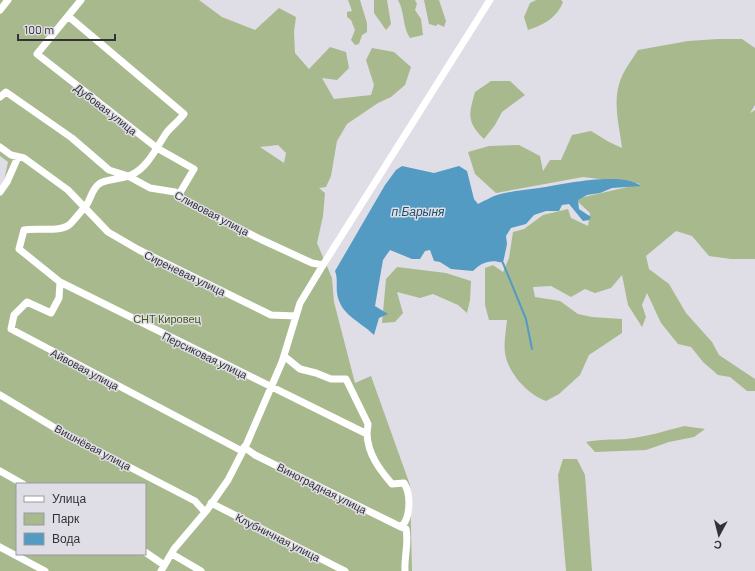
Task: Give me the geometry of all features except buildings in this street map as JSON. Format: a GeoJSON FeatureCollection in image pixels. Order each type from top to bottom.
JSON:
{"type":"FeatureCollection","features":[{"type":"Feature","properties":{"kind":"street"},"geometry":{"type":"LineString","coordinates":[[0,10],[8,0]]}},
{"type":"Feature","properties":{"kind":"street"},"geometry":{"type":"LineString","coordinates":[[68,16],[81,0]]}},
{"type":"Feature","properties":{"kind":"street"},"geometry":{"type":"LineString","coordinates":[[146,553],[163,568],[228,480],[271,388],[284,356],[300,304],[490,0]]}},
{"type":"Feature","properties":{"kind":"street","name":"Дубовая улица"},"geometry":{"type":"LineString","coordinates":[[68,16],[37,54],[157,148],[194,169],[178,196]]}},
{"type":"Feature","properties":{"kind":"street","name":"Персиковая улица"},"geometry":{"type":"LineString","coordinates":[[68,16],[184,114],[168,131],[138,172],[119,180],[100,182],[93,190],[85,207],[69,225],[59,229],[35,228],[24,230],[19,249],[60,282],[271,388],[367,434]]}},
{"type":"Feature","properties":{"kind":"street","name":"Сливовая улица"},"geometry":{"type":"LineString","coordinates":[[3,95],[72,138],[109,170],[128,176],[150,188],[175,192],[185,201],[260,239],[312,263],[323,265]]}},
{"type":"Feature","properties":{"kind":"street","name":"Сиреневая улица"},"geometry":{"type":"LineString","coordinates":[[0,147],[11,155],[24,158],[68,190],[108,232],[139,250],[271,315],[296,316]]}},
{"type":"Feature","properties":{"kind":"street"},"geometry":{"type":"LineString","coordinates":[[0,192],[7,182],[18,157]]}},
{"type":"Feature","properties":{"kind":"street","name":"Айвовая улица"},"geometry":{"type":"LineString","coordinates":[[60,282],[59,298],[50,313],[27,302],[14,316],[11,329],[243,449]]}},
{"type":"Feature","properties":{"kind":"street"},"geometry":{"type":"LineString","coordinates":[[284,356],[300,369],[331,379],[346,379],[368,424],[367,434],[371,455],[392,484],[404,483],[407,487],[408,513],[406,523],[401,527],[406,529],[407,535],[408,550],[405,571]]}},
{"type":"Feature","properties":{"kind":"street","name":"Вишнёвая улица"},"geometry":{"type":"LineString","coordinates":[[0,395],[60,431],[195,501],[205,512]]}},
{"type":"Feature","properties":{"kind":"street","name":"Виноградная улица"},"geometry":{"type":"LineString","coordinates":[[243,449],[401,527]]}},
{"type":"Feature","properties":{"kind":"street"},"geometry":{"type":"LineString","coordinates":[[0,471],[21,483]]}},
{"type":"Feature","properties":{"kind":"street","name":"Клубничная улица"},"geometry":{"type":"LineString","coordinates":[[211,503],[345,571]]}},
{"type":"Feature","properties":{"kind":"street"},"geometry":{"type":"LineString","coordinates":[[0,547],[45,571]]}},
{"type":"Feature","properties":{"kind":"street"},"geometry":{"type":"LineString","coordinates":[[172,554],[201,571]]}},
{"type":"Feature","properties":{"kind":"green space","name":"СНТ Кировец"},"geometry":{"type":"Polygon","coordinates":[[[0,0],[199,0],[222,17],[255,30],[279,8],[296,17],[294,32],[295,53],[309,69],[330,47],[346,52],[349,68],[337,80],[322,78],[334,99],[371,95],[374,85],[366,60],[372,48],[394,52],[411,67],[405,85],[391,97],[378,103],[347,124],[337,141],[331,176],[326,187],[319,188],[325,193],[323,216],[317,243],[332,278],[334,302],[355,383],[371,376],[410,485],[412,571],[0,571],[0,187],[4,181],[8,162],[0,156],[0,0]],[[278,145],[260,147],[284,163],[286,153],[278,145]]]}},
{"type":"Feature","properties":{"kind":"green space"},"geometry":{"type":"Polygon","coordinates":[[[348,0],[360,0],[367,23],[367,32],[362,35],[359,44],[355,45],[351,40],[355,30],[351,20],[347,17],[347,12],[352,11],[348,0]]]}},
{"type":"Feature","properties":{"kind":"green space"},"geometry":{"type":"Polygon","coordinates":[[[374,0],[387,0],[391,24],[386,30],[374,13],[374,0]]]}},
{"type":"Feature","properties":{"kind":"green space"},"geometry":{"type":"Polygon","coordinates":[[[398,0],[415,0],[417,4],[415,10],[421,19],[423,35],[410,38],[407,33],[402,9],[398,0]]]}},
{"type":"Feature","properties":{"kind":"green space"},"geometry":{"type":"Polygon","coordinates":[[[424,0],[439,0],[446,21],[444,27],[438,24],[436,26],[429,24],[424,0]]]}},
{"type":"Feature","properties":{"kind":"green space"},"geometry":{"type":"Polygon","coordinates":[[[536,0],[561,0],[563,2],[553,17],[539,26],[528,30],[524,17],[530,3],[536,0]]]}},
{"type":"Feature","properties":{"kind":"green space"},"geometry":{"type":"Polygon","coordinates":[[[742,39],[755,48],[755,105],[750,113],[755,110],[755,259],[731,259],[709,256],[692,236],[676,231],[646,256],[649,269],[669,284],[686,313],[712,342],[719,355],[755,379],[755,391],[747,391],[730,377],[718,375],[703,362],[691,347],[678,344],[661,323],[647,293],[642,305],[646,317],[642,327],[628,305],[622,275],[611,288],[595,293],[585,289],[571,297],[551,286],[533,287],[535,297],[560,301],[578,314],[592,317],[622,319],[622,333],[589,355],[580,375],[559,394],[546,401],[534,395],[517,380],[507,361],[505,346],[507,320],[489,320],[485,305],[485,268],[493,265],[503,272],[509,258],[513,232],[524,229],[543,215],[568,209],[571,218],[588,226],[590,213],[575,199],[641,184],[583,177],[496,193],[475,174],[468,152],[489,146],[519,145],[540,156],[543,171],[550,160],[561,160],[572,135],[591,131],[622,148],[617,111],[617,92],[623,74],[638,50],[688,41],[742,39]]]}},
{"type":"Feature","properties":{"kind":"green space"},"geometry":{"type":"Polygon","coordinates":[[[491,81],[510,81],[525,95],[502,112],[495,125],[484,139],[474,128],[470,117],[470,112],[475,92],[491,81]]]}},
{"type":"Feature","properties":{"kind":"green space"},"geometry":{"type":"Polygon","coordinates":[[[397,267],[446,273],[471,281],[470,300],[467,313],[458,305],[433,294],[420,298],[397,292],[403,313],[395,322],[382,323],[386,279],[397,267]]]}},
{"type":"Feature","properties":{"kind":"green space"},"geometry":{"type":"Polygon","coordinates":[[[684,426],[705,429],[694,437],[669,442],[646,450],[595,452],[586,442],[633,438],[684,426]]]}},
{"type":"Feature","properties":{"kind":"green space"},"geometry":{"type":"Polygon","coordinates":[[[563,459],[577,459],[585,475],[592,571],[566,571],[558,475],[563,459]]]}},
{"type":"Feature","properties":{"kind":"water","name":"п.Барыня"},"geometry":{"type":"Polygon","coordinates":[[[402,166],[434,173],[459,166],[467,171],[474,199],[478,204],[508,192],[592,180],[620,179],[641,186],[612,188],[600,193],[587,195],[578,200],[579,209],[591,217],[589,220],[583,221],[569,204],[562,205],[559,211],[546,211],[534,215],[526,224],[511,228],[506,236],[507,244],[503,263],[495,261],[487,262],[480,265],[473,271],[451,269],[440,262],[434,261],[430,250],[425,251],[420,259],[412,259],[390,250],[383,260],[375,306],[388,314],[379,318],[374,335],[351,317],[342,307],[337,293],[337,279],[335,271],[385,185],[396,170],[402,166]]]}},
{"type":"Feature","properties":{"kind":"waterway"},"geometry":{"type":"LineString","coordinates":[[503,263],[526,319],[532,349]]}}]}
